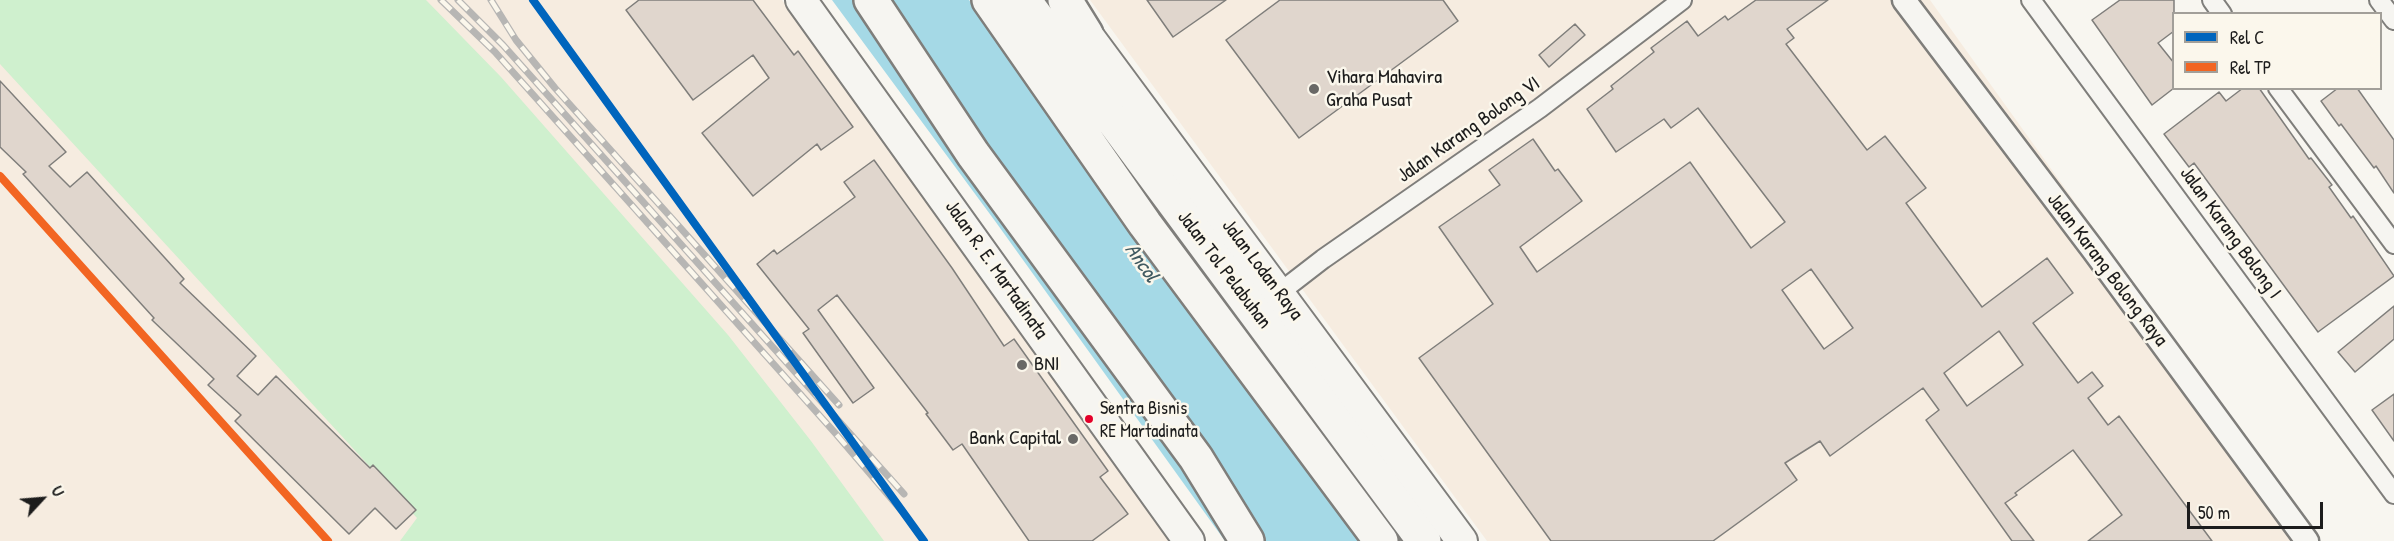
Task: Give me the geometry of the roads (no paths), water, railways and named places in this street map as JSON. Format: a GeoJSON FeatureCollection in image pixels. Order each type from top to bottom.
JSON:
{"type":"FeatureCollection","features":[{"type":"Feature","properties":{"kind":"highway","name":"Jalan R. E. Martadinata"},"geometry":{"type":"LineString","coordinates":[[801,0],[1189,541]]}},
{"type":"Feature","properties":{"kind":"highway"},"geometry":{"type":"LineString","coordinates":[[872,0],[973,154],[1196,458],[1246,541]]}},
{"type":"Feature","properties":{"kind":"highway","name":"Jalan Tol Pelabuhan"},"geometry":{"type":"LineString","coordinates":[[989,0],[1145,224],[1381,541]]}},
{"type":"Feature","properties":{"kind":"highway","name":"Jalan Tol Pelabuhan"},"geometry":{"type":"LineString","coordinates":[[1024,0],[1424,541]]}},
{"type":"Feature","properties":{"kind":"highway"},"geometry":{"type":"LineString","coordinates":[[1063,0],[1086,33]]}},
{"type":"Feature","properties":{"kind":"highway","name":"Jalan Lodan Raya"},"geometry":{"type":"LineString","coordinates":[[1086,33],[1462,541]]}},
{"type":"Feature","properties":{"kind":"street","name":"Jalan Karang Bolong VI"},"geometry":{"type":"LineString","coordinates":[[1279,293],[1323,259],[1540,108],[1682,0]]}},
{"type":"Feature","properties":{"kind":"street","name":"Jalan Karang Bolong Raya"},"geometry":{"type":"LineString","coordinates":[[1904,0],[2094,251],[2307,541]]}},
{"type":"Feature","properties":{"kind":"street","name":"Jalan Karang Bolong I"},"geometry":{"type":"LineString","coordinates":[[2031,0],[2394,494]]}},
{"type":"Feature","properties":{"kind":"street"},"geometry":{"type":"LineString","coordinates":[[2379,0],[2394,20]]}},
{"type":"Feature","properties":{"kind":"street"},"geometry":{"type":"LineString","coordinates":[[2279,90],[2394,244]]}},
{"type":"Feature","properties":{"kind":"water","name":"Ancol"},"geometry":{"type":"Polygon","coordinates":[[[832,0],[969,0],[1369,541],[1225,541],[995,221],[832,0]]]}},
{"type":"Feature","properties":{"kind":"railway"},"geometry":{"type":"LineString","coordinates":[[441,0],[495,52],[901,510]]}},
{"type":"Feature","properties":{"kind":"railway"},"geometry":{"type":"LineString","coordinates":[[458,0],[503,45],[904,494]]}},
{"type":"Feature","properties":{"kind":"railway"},"geometry":{"type":"LineString","coordinates":[[491,0],[516,40],[555,88],[839,405]]}},
{"type":"Feature","properties":{"kind":"rail line","name":"C"},"geometry":{"type":"LineString","coordinates":[[533,0],[924,541]]}},
{"type":"Feature","properties":{"kind":"rail line","name":"TP"},"geometry":{"type":"LineString","coordinates":[[0,176],[328,541]]}},
{"type":"Feature","properties":{"kind":"place","name":"Vihara Mahavira Graha Pusat"},"geometry":{"type":"Point","coordinates":[1314,89]}},
{"type":"Feature","properties":{"kind":"place","name":"BNI"},"geometry":{"type":"Point","coordinates":[1022,365]}},
{"type":"Feature","properties":{"kind":"place","name":"Sentra Bisnis RE Martadinata"},"geometry":{"type":"Point","coordinates":[1089,419]}},
{"type":"Feature","properties":{"kind":"place","name":"Bank Capital"},"geometry":{"type":"Point","coordinates":[1073,439]}}]}
